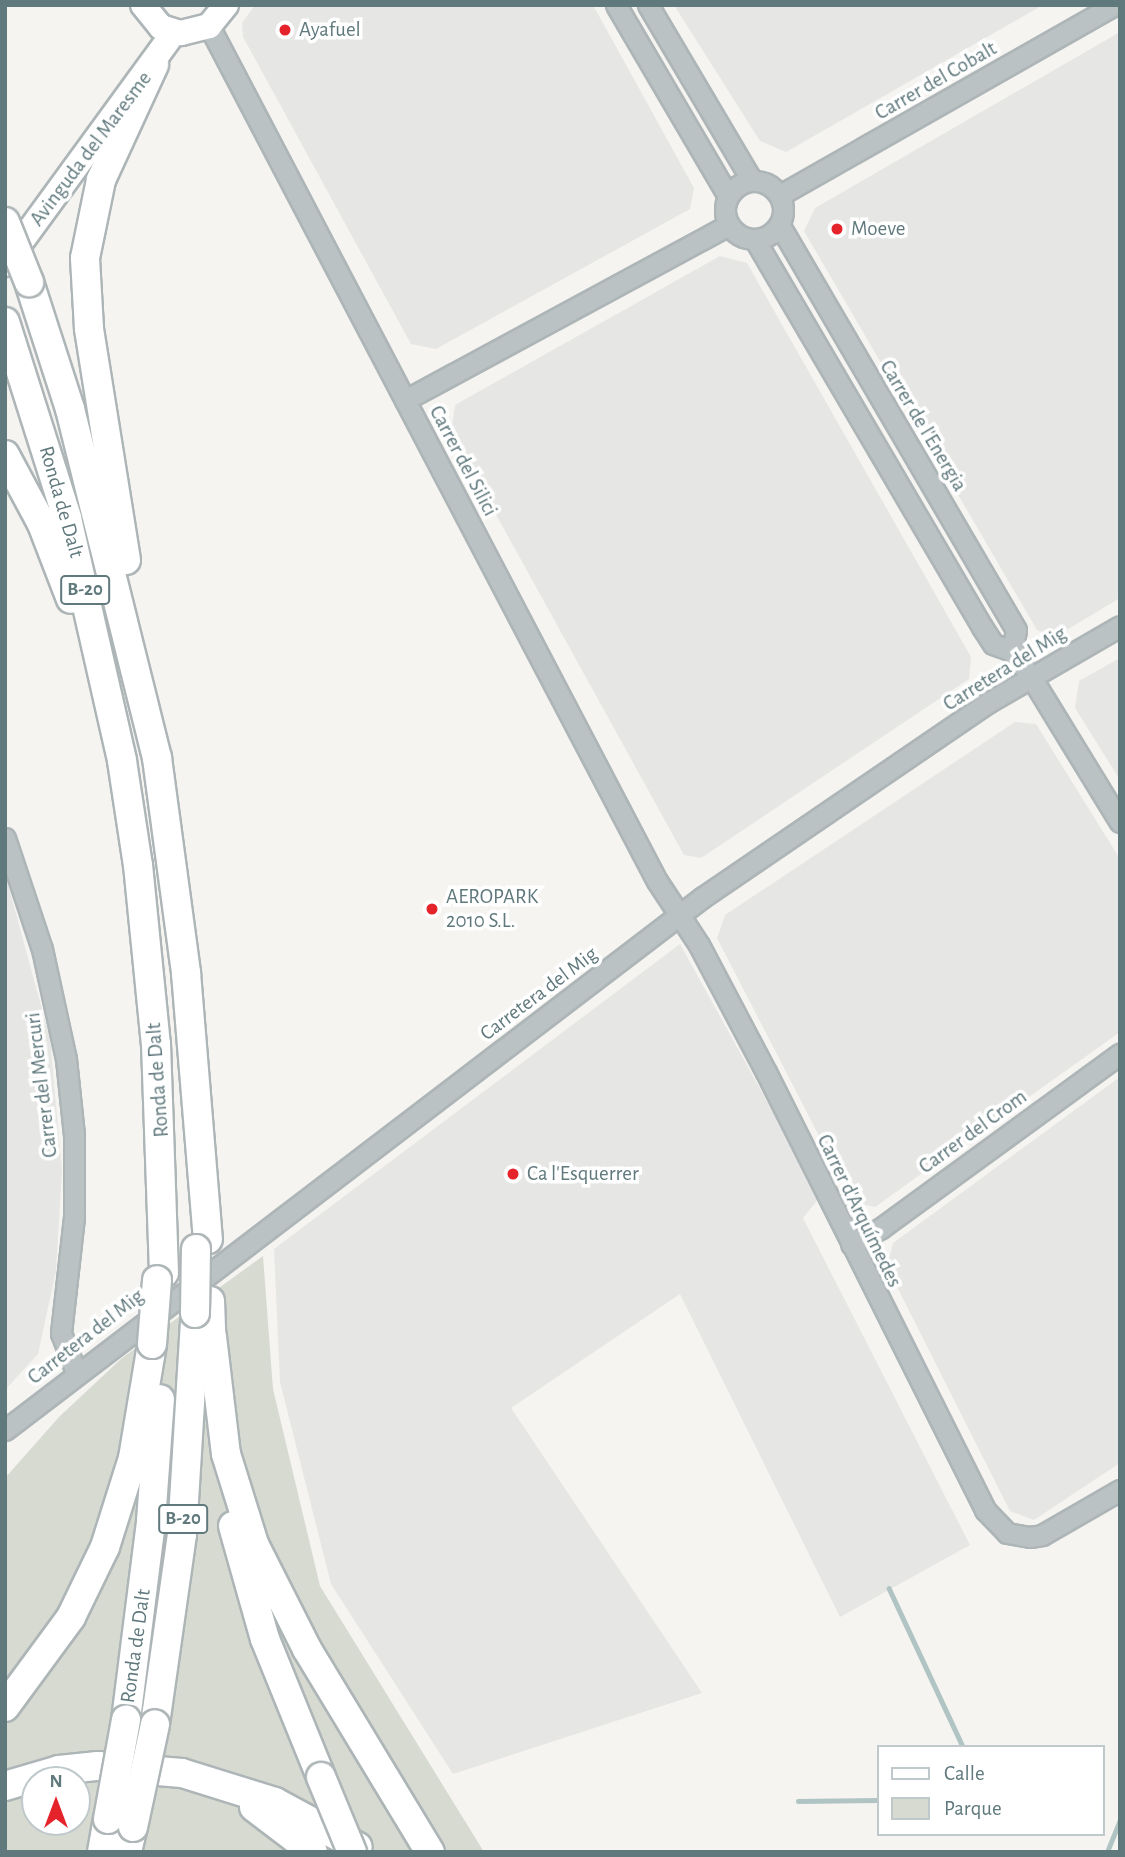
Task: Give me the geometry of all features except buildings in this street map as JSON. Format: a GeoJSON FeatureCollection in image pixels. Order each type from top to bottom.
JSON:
{"type":"FeatureCollection","features":[{"type":"Feature","properties":{"kind":"highway"},"geometry":{"type":"LineString","coordinates":[[148,712],[89,328],[85,272],[89,226],[101,180],[154,65]]}},
{"type":"Feature","properties":{"kind":"highway","name":"Ronda de Dalt"},"geometry":{"type":"LineString","coordinates":[[5,222],[29,282],[70,409],[148,712],[180,920],[195,1097],[203,1307]]}},
{"type":"Feature","properties":{"kind":"highway","name":"Ronda de Dalt"},"geometry":{"type":"LineString","coordinates":[[5,322],[77,556],[114,721],[138,865],[164,1173],[151,1521],[126,1720],[123,1833],[102,1852]]}},
{"type":"Feature","properties":{"kind":"highway"},"geometry":{"type":"LineString","coordinates":[[5,455],[42,524],[67,587],[138,865]]}},
{"type":"Feature","properties":{"kind":"highway"},"geometry":{"type":"LineString","coordinates":[[203,1307],[212,1337],[226,1454],[254,1544],[307,1649],[430,1852]]}},
{"type":"Feature","properties":{"kind":"highway","name":"B-20"},"geometry":{"type":"LineString","coordinates":[[123,1833],[155,1724],[182,1534],[203,1307]]}},
{"type":"Feature","properties":{"kind":"highway"},"geometry":{"type":"LineString","coordinates":[[212,1337],[219,1455],[242,1569],[287,1698],[352,1852]]}},
{"type":"Feature","properties":{"kind":"highway"},"geometry":{"type":"LineString","coordinates":[[5,1707],[57,1640],[104,1547],[133,1458],[158,1340]]}},
{"type":"Feature","properties":{"kind":"highway"},"geometry":{"type":"LineString","coordinates":[[5,1786],[59,1770],[98,1766],[182,1773],[275,1802],[365,1852]]}},
{"type":"Feature","properties":{"kind":"highway"},"geometry":{"type":"LineString","coordinates":[[182,1773],[229,1792],[271,1817],[313,1852]]}},
{"type":"Feature","properties":{"kind":"main road"},"geometry":{"type":"LineString","coordinates":[[143,5],[155,23],[174,32],[196,32],[209,26],[226,5]]}},
{"type":"Feature","properties":{"kind":"main road","name":"Avinguda del Maresme"},"geometry":{"type":"LineString","coordinates":[[5,264],[154,65],[174,32]]}},
{"type":"Feature","properties":{"kind":"street"},"geometry":{"type":"LineString","coordinates":[[615,5],[728,196],[728,225],[736,234],[755,240],[982,627],[993,644],[1012,651],[1031,677],[1120,822]]}},
{"type":"Feature","properties":{"kind":"street"},"geometry":{"type":"LineString","coordinates":[[648,5],[752,181]]}},
{"type":"Feature","properties":{"kind":"street","name":"Carrer del Cobalt"},"geometry":{"type":"LineString","coordinates":[[780,195],[1114,5]]}},
{"type":"Feature","properties":{"kind":"street","name":"Carrer del Silici"},"geometry":{"type":"LineString","coordinates":[[209,26],[657,881],[680,916]]}},
{"type":"Feature","properties":{"kind":"street"},"geometry":{"type":"LineString","coordinates":[[728,196],[752,181],[768,184],[780,195],[784,214],[780,226],[755,240]]}},
{"type":"Feature","properties":{"kind":"street"},"geometry":{"type":"LineString","coordinates":[[405,400],[728,225]]}},
{"type":"Feature","properties":{"kind":"street","name":"Carrer de l'Energia"},"geometry":{"type":"LineString","coordinates":[[780,226],[1016,630],[1012,651]]}},
{"type":"Feature","properties":{"kind":"street","name":"Carretera del Mig"},"geometry":{"type":"LineString","coordinates":[[6,1430],[76,1372],[680,916],[1031,677],[1120,626]]}},
{"type":"Feature","properties":{"kind":"street","name":"Carrer del Mercuri"},"geometry":{"type":"LineString","coordinates":[[5,838],[42,948],[66,1059],[74,1135],[74,1203],[61,1333],[76,1372]]}},
{"type":"Feature","properties":{"kind":"street","name":"Carrer d'Arquímedes"},"geometry":{"type":"LineString","coordinates":[[680,916],[851,1244],[979,1499],[997,1525],[1019,1537],[1042,1535],[1120,1490]]}},
{"type":"Feature","properties":{"kind":"street","name":"Carrer del Crom"},"geometry":{"type":"LineString","coordinates":[[851,1244],[881,1228],[1120,1054]]}},
{"type":"Feature","properties":{"kind":"shaded area"},"geometry":{"type":"Polygon","coordinates":[[[255,5],[593,5],[694,188],[690,209],[436,349],[411,344],[243,37],[242,23],[255,5]]]}},
{"type":"Feature","properties":{"kind":"shaded area"},"geometry":{"type":"Polygon","coordinates":[[[674,5],[1043,5],[786,152],[760,141],[674,5]]]}},
{"type":"Feature","properties":{"kind":"shaded area"},"geometry":{"type":"Polygon","coordinates":[[[1120,32],[1120,598],[1055,637],[1037,630],[804,231],[815,208],[1120,32]]]}},
{"type":"Feature","properties":{"kind":"shaded area"},"geometry":{"type":"Polygon","coordinates":[[[720,256],[747,263],[971,657],[969,679],[701,858],[684,855],[451,433],[455,405],[720,256]]]}},
{"type":"Feature","properties":{"kind":"shaded area"},"geometry":{"type":"Polygon","coordinates":[[[1120,658],[1120,780],[1075,708],[1079,681],[1120,658]]]}},
{"type":"Feature","properties":{"kind":"shaded area"},"geometry":{"type":"Polygon","coordinates":[[[1015,722],[1036,724],[1120,859],[1120,1032],[875,1207],[853,1202],[717,938],[725,915],[1015,722]]]}},
{"type":"Feature","properties":{"kind":"shaded area"},"geometry":{"type":"Polygon","coordinates":[[[5,873],[50,1039],[62,1170],[56,1271],[38,1354],[5,1390],[5,873]]]}},
{"type":"Feature","properties":{"kind":"shaded area"},"geometry":{"type":"Polygon","coordinates":[[[680,944],[820,1197],[803,1218],[970,1545],[840,1617],[680,1294],[511,1408],[702,1693],[453,1774],[331,1584],[280,1382],[274,1249],[680,944]]]}},
{"type":"Feature","properties":{"kind":"shaded area"},"geometry":{"type":"Polygon","coordinates":[[[1120,1077],[1120,1463],[1034,1520],[1010,1511],[887,1267],[893,1243],[1120,1077]]]}},
{"type":"Feature","properties":{"kind":"green space"},"geometry":{"type":"Polygon","coordinates":[[[263,1256],[273,1389],[320,1586],[484,1852],[5,1852],[5,1478],[59,1417],[122,1358],[263,1256]]]}},
{"type":"Feature","properties":{"kind":"waterway"},"geometry":{"type":"LineString","coordinates":[[889,1588],[962,1745]]}},
{"type":"Feature","properties":{"kind":"waterway"},"geometry":{"type":"LineString","coordinates":[[798,1801],[876,1800]]}},
{"type":"Feature","properties":{"kind":"waterway"},"geometry":{"type":"LineString","coordinates":[[1107,1852],[1120,1820]]}},
{"type":"Feature","properties":{"kind":"place","name":"Ayafuel"},"geometry":{"type":"Point","coordinates":[285,30]}},
{"type":"Feature","properties":{"kind":"place","name":"Moeve"},"geometry":{"type":"Point","coordinates":[837,229]}},
{"type":"Feature","properties":{"kind":"place","name":"AEROPARK 2010 S.L."},"geometry":{"type":"Point","coordinates":[432,909]}},
{"type":"Feature","properties":{"kind":"place","name":"Ca l'Esquerrer"},"geometry":{"type":"Point","coordinates":[513,1174]}}]}
